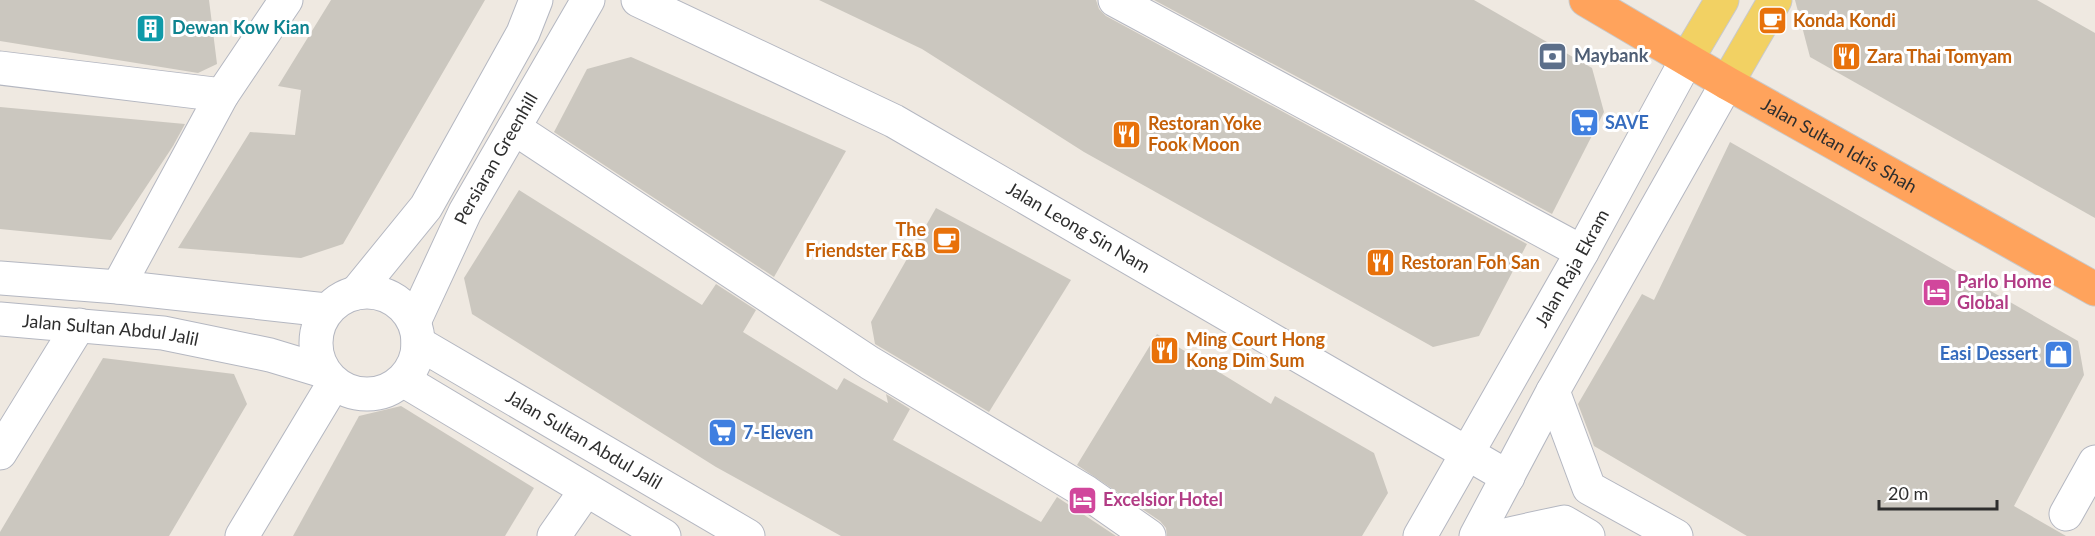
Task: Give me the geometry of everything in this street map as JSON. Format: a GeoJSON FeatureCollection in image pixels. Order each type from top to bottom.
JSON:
{"type":"FeatureCollection","features":[{"type":"Feature","properties":{"kind":"highway","name":"Jalan Sultan Idris Shah"},"geometry":{"type":"LineString","coordinates":[[1586,0],[1727,83],[2095,289]]}},
{"type":"Feature","properties":{"kind":"main road","name":"Jalan Raja Ekram"},"geometry":{"type":"LineString","coordinates":[[1687,59],[1722,0]]}},
{"type":"Feature","properties":{"kind":"main road"},"geometry":{"type":"LineString","coordinates":[[1727,83],[1775,0]]}},
{"type":"Feature","properties":{"kind":"street"},"geometry":{"type":"LineString","coordinates":[[118,287],[222,95],[286,0]]}},
{"type":"Feature","properties":{"kind":"street","name":"Persiaran Greenhill"},"geometry":{"type":"LineString","coordinates":[[356,293],[426,207],[523,33],[536,0]]}},
{"type":"Feature","properties":{"kind":"street","name":"Persiaran Greenhill"},"geometry":{"type":"LineString","coordinates":[[416,332],[465,212],[588,0]]}},
{"type":"Feature","properties":{"kind":"street","name":"Jalan Leong Sin Nam"},"geometry":{"type":"LineString","coordinates":[[638,0],[894,121],[1508,477]]}},
{"type":"Feature","properties":{"kind":"street"},"geometry":{"type":"LineString","coordinates":[[1115,0],[1582,252]]}},
{"type":"Feature","properties":{"kind":"street","name":"Jalan Raja Ekram"},"geometry":{"type":"LineString","coordinates":[[1420,536],[1582,252],[1687,59]]}},
{"type":"Feature","properties":{"kind":"street"},"geometry":{"type":"LineString","coordinates":[[0,68],[222,95]]}},
{"type":"Feature","properties":{"kind":"street"},"geometry":{"type":"LineString","coordinates":[[1476,536],[1553,392],[1727,83]]}},
{"type":"Feature","properties":{"kind":"street"},"geometry":{"type":"LineString","coordinates":[[514,128],[870,363],[1059,476],[1149,536]]}},
{"type":"Feature","properties":{"kind":"street"},"geometry":{"type":"LineString","coordinates":[[0,278],[118,287],[326,310]]}},
{"type":"Feature","properties":{"kind":"street"},"geometry":{"type":"LineString","coordinates":[[373,292],[390,297],[404,308],[416,332],[417,357],[412,370],[390,389],[376,394],[346,391],[329,377],[317,357],[315,341],[318,325],[326,310],[339,299],[356,293],[373,292]]}},
{"type":"Feature","properties":{"kind":"street","name":"Jalan Sultan Abdul Jalil"},"geometry":{"type":"LineString","coordinates":[[0,319],[163,333],[270,355],[329,377]]}},
{"type":"Feature","properties":{"kind":"street"},"geometry":{"type":"LineString","coordinates":[[0,453],[79,325]]}},
{"type":"Feature","properties":{"kind":"street","name":"Jalan Sultan Abdul Jalil"},"geometry":{"type":"LineString","coordinates":[[416,332],[748,536]]}},
{"type":"Feature","properties":{"kind":"street"},"geometry":{"type":"LineString","coordinates":[[242,536],[329,377]]}},
{"type":"Feature","properties":{"kind":"street"},"geometry":{"type":"LineString","coordinates":[[403,380],[664,536]]}},
{"type":"Feature","properties":{"kind":"street"},"geometry":{"type":"LineString","coordinates":[[1553,392],[1589,488],[1676,536]]}},
{"type":"Feature","properties":{"kind":"street"},"geometry":{"type":"LineString","coordinates":[[2066,514],[2095,462]]}},
{"type":"Feature","properties":{"kind":"street"},"geometry":{"type":"LineString","coordinates":[[554,536],[586,490]]}},
{"type":"Feature","properties":{"kind":"street"},"geometry":{"type":"LineString","coordinates":[[1500,536],[1563,522],[1588,536]]}},
{"type":"Feature","properties":{"kind":"building","name":"Dewan Kow Kian"},"geometry":{"type":"Polygon","coordinates":[[[0,0],[209,0],[217,64],[198,73],[0,41],[0,0]]]}},
{"type":"Feature","properties":{"kind":"building"},"geometry":{"type":"Polygon","coordinates":[[[331,0],[485,0],[343,244],[301,258],[178,248],[250,132],[295,135],[301,90],[278,86],[331,0]]]}},
{"type":"Feature","properties":{"kind":"building"},"geometry":{"type":"Polygon","coordinates":[[[819,0],[1096,0],[1099,9],[1106,16],[1527,244],[1479,336],[1433,347],[1084,152],[922,49],[819,0]]]}},
{"type":"Feature","properties":{"kind":"building"},"geometry":{"type":"Polygon","coordinates":[[[1154,0],[1474,0],[1592,68],[1604,112],[1552,214],[1154,0]]]}},
{"type":"Feature","properties":{"kind":"building"},"geometry":{"type":"Polygon","coordinates":[[[1795,0],[2037,0],[2095,33],[2095,218],[1810,57],[1795,0]]]}},
{"type":"Feature","properties":{"kind":"building"},"geometry":{"type":"Polygon","coordinates":[[[631,57],[846,151],[774,277],[554,132],[587,69],[631,57]]]}},
{"type":"Feature","properties":{"kind":"building"},"geometry":{"type":"Polygon","coordinates":[[[0,107],[185,124],[111,240],[0,229],[0,107]]]}},
{"type":"Feature","properties":{"kind":"building"},"geometry":{"type":"Polygon","coordinates":[[[1730,142],[2078,341],[2084,375],[2014,506],[2066,536],[1747,536],[1594,446],[1578,404],[1642,294],[1654,300],[1730,142]]]}},
{"type":"Feature","properties":{"kind":"building"},"geometry":{"type":"Polygon","coordinates":[[[519,190],[702,305],[716,284],[756,310],[743,332],[837,390],[844,378],[888,403],[886,394],[910,409],[893,440],[1041,522],[1057,497],[1116,536],[841,536],[716,467],[472,314],[464,278],[519,190]]]}},
{"type":"Feature","properties":{"kind":"building"},"geometry":{"type":"Polygon","coordinates":[[[936,208],[1071,280],[989,412],[875,344],[871,322],[936,208]]]}},
{"type":"Feature","properties":{"kind":"building"},"geometry":{"type":"Polygon","coordinates":[[[1157,334],[1271,404],[1275,396],[1374,453],[1388,493],[1362,536],[1167,536],[1166,528],[1160,521],[1077,465],[1157,334]]]}},
{"type":"Feature","properties":{"kind":"building"},"geometry":{"type":"Polygon","coordinates":[[[103,358],[234,374],[247,404],[169,536],[0,536],[0,532],[103,358]]]}},
{"type":"Feature","properties":{"kind":"building"},"geometry":{"type":"Polygon","coordinates":[[[401,406],[534,488],[505,536],[293,536],[359,416],[401,406]]]}},
{"type":"Feature","properties":{"kind":"place","name":"Konda Kondi"},"geometry":{"type":"Point","coordinates":[1772,21]}},
{"type":"Feature","properties":{"kind":"place","name":"Dewan Kow Kian"},"geometry":{"type":"Point","coordinates":[151,28]}},
{"type":"Feature","properties":{"kind":"place","name":"Maybank"},"geometry":{"type":"Point","coordinates":[1553,56]}},
{"type":"Feature","properties":{"kind":"place","name":"Zara Thai Tomyam"},"geometry":{"type":"Point","coordinates":[1846,57]}},
{"type":"Feature","properties":{"kind":"place","name":"SAVE"},"geometry":{"type":"Point","coordinates":[1584,123]}},
{"type":"Feature","properties":{"kind":"place","name":"Restoran Yoke Fook Moon"},"geometry":{"type":"Point","coordinates":[1127,134]}},
{"type":"Feature","properties":{"kind":"place","name":"The Friendster F&B"},"geometry":{"type":"Point","coordinates":[947,240]}},
{"type":"Feature","properties":{"kind":"place","name":"Restoran Foh San"},"geometry":{"type":"Point","coordinates":[1380,263]}},
{"type":"Feature","properties":{"kind":"place","name":"Parlo Home Global"},"geometry":{"type":"Point","coordinates":[1936,292]}},
{"type":"Feature","properties":{"kind":"place","name":"Ming Court Hong Kong Dim Sum"},"geometry":{"type":"Point","coordinates":[1165,350]}},
{"type":"Feature","properties":{"kind":"place","name":"Easi Dessert"},"geometry":{"type":"Point","coordinates":[2059,354]}},
{"type":"Feature","properties":{"kind":"place","name":"7-Eleven"},"geometry":{"type":"Point","coordinates":[722,433]}},
{"type":"Feature","properties":{"kind":"place","name":"Excelsior Hotel"},"geometry":{"type":"Point","coordinates":[1082,500]}}]}
